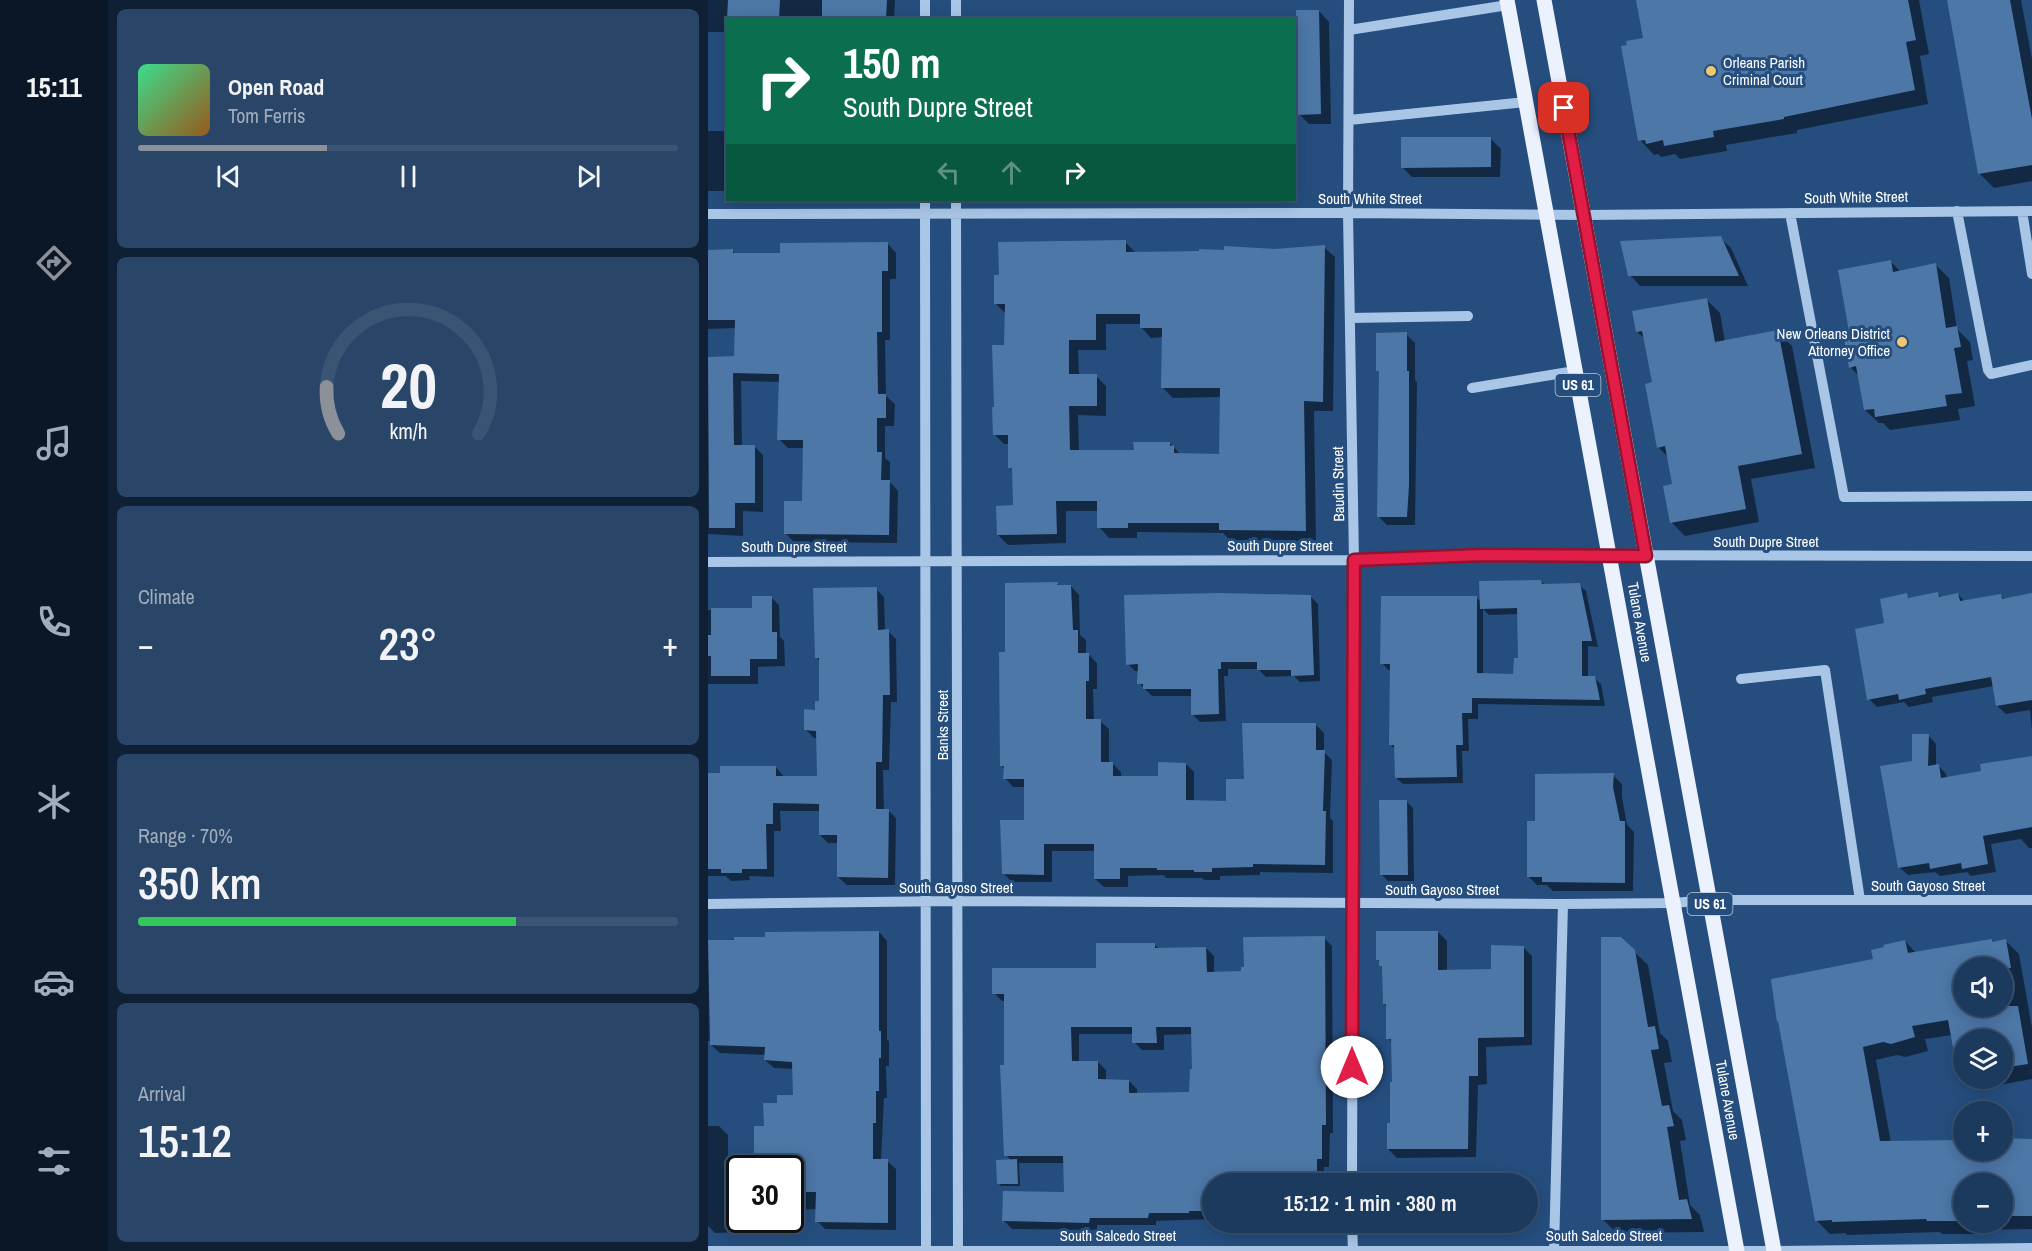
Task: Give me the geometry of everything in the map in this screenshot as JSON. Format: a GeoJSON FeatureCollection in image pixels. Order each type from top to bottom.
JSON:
{"type":"FeatureCollection","features":[{"type":"Feature","properties":{"kind":"main road","name":"Tulane Avenue"},"geometry":{"type":"LineString","coordinates":[[1544,0],[1774,1251]]}},
{"type":"Feature","properties":{"kind":"main road","name":"Tulane Avenue"},"geometry":{"type":"LineString","coordinates":[[1507,2],[1737,1250]]}},
{"type":"Feature","properties":{"kind":"street"},"geometry":{"type":"LineString","coordinates":[[925,0],[925,18]]}},
{"type":"Feature","properties":{"kind":"street"},"geometry":{"type":"LineString","coordinates":[[956,0],[956,18]]}},
{"type":"Feature","properties":{"kind":"street","name":"Baudin Street"},"geometry":{"type":"LineString","coordinates":[[1349,0],[1348,213],[1354,560],[1352,1173]]}},
{"type":"Feature","properties":{"kind":"street"},"geometry":{"type":"LineString","coordinates":[[1349,30],[1507,2]]}},
{"type":"Feature","properties":{"kind":"street"},"geometry":{"type":"LineString","coordinates":[[1348,120],[1526,102]]}},
{"type":"Feature","properties":{"kind":"street","name":"Banks Street"},"geometry":{"type":"LineString","coordinates":[[925,201],[926,1251]]}},
{"type":"Feature","properties":{"kind":"street","name":"Banks Street"},"geometry":{"type":"LineString","coordinates":[[956,201],[958,1251]]}},
{"type":"Feature","properties":{"kind":"street"},"geometry":{"type":"LineString","coordinates":[[1957,211],[1988,370],[1991,374],[2032,365]]}},
{"type":"Feature","properties":{"kind":"street"},"geometry":{"type":"LineString","coordinates":[[2027,211],[2032,274]]}},
{"type":"Feature","properties":{"kind":"street","name":"South White Street"},"geometry":{"type":"LineString","coordinates":[[708,214],[1584,215],[2027,211]]}},
{"type":"Feature","properties":{"kind":"street"},"geometry":{"type":"LineString","coordinates":[[1790,213],[1844,497],[2032,496]]}},
{"type":"Feature","properties":{"kind":"street"},"geometry":{"type":"LineString","coordinates":[[1350,318],[1468,316]]}},
{"type":"Feature","properties":{"kind":"street"},"geometry":{"type":"LineString","coordinates":[[1472,388],[1575,371]]}},
{"type":"Feature","properties":{"kind":"street","name":"South Dupre Street"},"geometry":{"type":"LineString","coordinates":[[708,562],[1354,560],[1483,555],[2032,556]]}},
{"type":"Feature","properties":{"kind":"street"},"geometry":{"type":"LineString","coordinates":[[1741,679],[1825,670],[1860,900]]}},
{"type":"Feature","properties":{"kind":"street","name":"South Gayoso Street"},"geometry":{"type":"LineString","coordinates":[[708,904],[958,901],[1563,904],[1673,903],[1709,900],[2032,900]]}},
{"type":"Feature","properties":{"kind":"street"},"geometry":{"type":"LineString","coordinates":[[1554,1250],[1563,904]]}},
{"type":"Feature","properties":{"kind":"street"},"geometry":{"type":"LineString","coordinates":[[1352,1233],[1353,1250]]}},
{"type":"Feature","properties":{"kind":"street","name":"South Salcedo Street"},"geometry":{"type":"LineString","coordinates":[[708,1251],[1774,1251],[2032,1248]]}},
{"type":"Feature","properties":{"kind":"building"},"geometry":{"type":"Polygon","coordinates":[[[728,0],[780,0],[779,18],[727,18],[728,0]]]}},
{"type":"Feature","properties":{"kind":"building"},"geometry":{"type":"Polygon","coordinates":[[[822,0],[887,0],[886,18],[822,18],[822,0]]]}},
{"type":"Feature","properties":{"kind":"building"},"geometry":{"type":"Polygon","coordinates":[[[1636,0],[1908,0],[1916,40],[1906,42],[1915,90],[1784,117],[1784,119],[1713,131],[1714,137],[1664,146],[1663,140],[1646,144],[1645,140],[1638,141],[1621,46],[1627,45],[1626,41],[1643,38],[1636,0]]]}},
{"type":"Feature","properties":{"kind":"building"},"geometry":{"type":"Polygon","coordinates":[[[1947,0],[2010,0],[2032,119],[2032,165],[1978,174],[1947,0]]]}},
{"type":"Feature","properties":{"kind":"building"},"geometry":{"type":"Polygon","coordinates":[[[1296,10],[1319,10],[1321,114],[1298,115],[1296,10]]]}},
{"type":"Feature","properties":{"kind":"building"},"geometry":{"type":"Polygon","coordinates":[[[1401,137],[1491,137],[1491,167],[1401,168],[1401,137]]]}},
{"type":"Feature","properties":{"kind":"building"},"geometry":{"type":"Polygon","coordinates":[[[1721,236],[1739,276],[1628,276],[1620,241],[1721,236]]]}},
{"type":"Feature","properties":{"kind":"building"},"geometry":{"type":"Polygon","coordinates":[[[1126,240],[1126,252],[1224,250],[1224,246],[1275,249],[1325,245],[1323,402],[1304,401],[1306,531],[1219,530],[1219,523],[1128,523],[1128,528],[1097,528],[1097,501],[1056,501],[1057,534],[997,535],[996,506],[1013,505],[1012,468],[1008,468],[1008,435],[993,435],[992,345],[1004,345],[1005,304],[994,304],[994,275],[999,275],[998,242],[1126,240]],[[1096,314],[1096,340],[1069,340],[1069,374],[1097,374],[1097,406],[1069,406],[1070,450],[1134,450],[1133,442],[1170,442],[1170,446],[1174,445],[1174,453],[1219,454],[1220,388],[1161,388],[1162,328],[1140,328],[1140,314],[1096,314]]]}},
{"type":"Feature","properties":{"kind":"building"},"geometry":{"type":"Polygon","coordinates":[[[888,242],[888,271],[882,271],[882,332],[877,332],[878,394],[886,394],[886,418],[877,418],[877,452],[882,452],[881,480],[890,480],[889,535],[784,534],[784,501],[802,501],[803,440],[777,440],[779,374],[733,373],[734,445],[755,445],[755,503],[735,503],[735,528],[709,528],[708,357],[734,356],[735,320],[708,320],[708,250],[733,249],[733,253],[780,253],[780,243],[888,242]]]}},
{"type":"Feature","properties":{"kind":"building","name":"New Orleans District Attorney Office"},"geometry":{"type":"Polygon","coordinates":[[[1891,260],[1893,272],[1936,263],[1946,328],[1957,326],[1961,347],[1954,348],[1962,393],[1945,395],[1947,406],[1875,417],[1874,409],[1864,410],[1856,366],[1849,368],[1844,338],[1850,337],[1838,270],[1891,260]]]}},
{"type":"Feature","properties":{"kind":"building"},"geometry":{"type":"Polygon","coordinates":[[[1707,298],[1715,342],[1778,330],[1802,454],[1738,466],[1746,509],[1670,523],[1663,486],[1672,484],[1665,446],[1657,448],[1645,384],[1652,382],[1642,331],[1636,332],[1632,311],[1707,298]]]}},
{"type":"Feature","properties":{"kind":"building"},"geometry":{"type":"Polygon","coordinates":[[[1407,332],[1409,485],[1407,517],[1377,517],[1379,371],[1376,371],[1376,333],[1407,332]]]}},
{"type":"Feature","properties":{"kind":"building"},"geometry":{"type":"Polygon","coordinates":[[[1541,580],[1542,584],[1580,583],[1592,641],[1582,641],[1582,676],[1595,676],[1600,700],[1472,698],[1472,713],[1462,713],[1463,745],[1456,745],[1457,777],[1395,778],[1394,745],[1389,745],[1390,664],[1380,664],[1381,596],[1477,596],[1477,673],[1513,674],[1514,658],[1518,658],[1517,608],[1480,609],[1479,581],[1541,580]]]}},
{"type":"Feature","properties":{"kind":"building"},"geometry":{"type":"Polygon","coordinates":[[[1058,582],[1057,585],[1071,585],[1073,630],[1078,630],[1078,653],[1089,653],[1086,719],[1101,719],[1101,762],[1113,762],[1113,776],[1158,776],[1158,762],[1186,763],[1186,800],[1226,801],[1226,779],[1244,779],[1242,723],[1316,723],[1316,750],[1325,750],[1323,811],[1326,811],[1325,865],[1253,864],[1253,867],[1212,868],[1212,872],[1120,868],[1120,879],[1094,879],[1094,844],[1044,844],[1044,875],[1002,874],[1000,820],[1024,820],[1024,779],[1003,779],[1004,766],[1000,766],[999,652],[1005,652],[1005,583],[1058,582]]]}},
{"type":"Feature","properties":{"kind":"building"},"geometry":{"type":"Polygon","coordinates":[[[877,587],[878,630],[889,629],[890,695],[883,695],[882,762],[876,762],[876,809],[889,809],[888,878],[837,877],[837,835],[819,835],[819,804],[773,803],[773,824],[766,824],[767,869],[742,869],[742,873],[721,873],[721,869],[708,869],[708,773],[720,773],[720,766],[776,766],[776,776],[817,776],[816,731],[804,730],[804,709],[815,710],[815,701],[819,701],[819,658],[815,658],[813,588],[877,587]]]}},
{"type":"Feature","properties":{"kind":"building"},"geometry":{"type":"Polygon","coordinates":[[[1938,592],[1939,597],[1958,593],[1960,601],[2001,594],[2002,599],[2032,593],[2032,700],[1996,706],[1991,677],[1925,689],[1926,694],[1899,700],[1898,694],[1867,700],[1855,629],[1884,623],[1880,599],[1907,593],[1908,598],[1938,592]]]}},
{"type":"Feature","properties":{"kind":"building"},"geometry":{"type":"Polygon","coordinates":[[[1220,593],[1311,595],[1314,675],[1291,676],[1291,670],[1257,670],[1257,662],[1221,662],[1221,669],[1218,669],[1219,714],[1191,715],[1191,689],[1143,689],[1143,684],[1137,684],[1138,664],[1126,665],[1124,595],[1220,593]]]}},
{"type":"Feature","properties":{"kind":"building"},"geometry":{"type":"Polygon","coordinates":[[[752,596],[772,596],[772,632],[777,632],[777,659],[750,659],[750,676],[711,676],[708,635],[711,635],[711,608],[752,608],[752,596]]]}},
{"type":"Feature","properties":{"kind":"building"},"geometry":{"type":"Polygon","coordinates":[[[1912,734],[1929,734],[1928,766],[1939,764],[1941,778],[1981,771],[1980,764],[2032,756],[2032,827],[1983,836],[1988,864],[1962,869],[1961,863],[1930,869],[1929,863],[1898,868],[1880,766],[1912,761],[1912,734]]]}},
{"type":"Feature","properties":{"kind":"building"},"geometry":{"type":"Polygon","coordinates":[[[1614,773],[1613,787],[1620,821],[1625,821],[1625,883],[1542,882],[1542,877],[1527,877],[1527,821],[1535,821],[1535,774],[1614,773]]]}},
{"type":"Feature","properties":{"kind":"building"},"geometry":{"type":"Polygon","coordinates":[[[1379,800],[1407,800],[1408,875],[1380,875],[1379,800]]]}},
{"type":"Feature","properties":{"kind":"building"},"geometry":{"type":"Polygon","coordinates":[[[879,931],[881,1058],[879,1058],[879,1091],[876,1091],[876,1123],[873,1123],[873,1159],[888,1159],[888,1223],[815,1222],[816,1192],[804,1192],[804,1155],[754,1155],[754,1126],[764,1126],[763,1103],[777,1103],[777,1095],[793,1095],[792,1062],[764,1060],[765,1047],[710,1045],[708,940],[765,937],[765,932],[879,931]]]}},
{"type":"Feature","properties":{"kind":"building"},"geometry":{"type":"Polygon","coordinates":[[[1376,931],[1438,931],[1438,970],[1491,969],[1491,945],[1524,946],[1524,1037],[1478,1038],[1478,1076],[1469,1076],[1468,1149],[1387,1149],[1387,1123],[1390,1123],[1390,1082],[1392,1082],[1391,1039],[1386,1039],[1386,1004],[1383,1004],[1382,966],[1379,966],[1379,960],[1376,960],[1376,931]]]}},
{"type":"Feature","properties":{"kind":"building"},"geometry":{"type":"Polygon","coordinates":[[[1325,936],[1326,1125],[1322,1125],[1322,1159],[1317,1159],[1317,1173],[1202,1173],[1202,1211],[1189,1211],[1189,1213],[1149,1213],[1148,1218],[1090,1218],[1089,1223],[1002,1221],[1003,1191],[1064,1192],[1063,1156],[1004,1156],[1000,1065],[1004,1065],[1004,994],[992,994],[992,968],[1096,968],[1096,943],[1155,943],[1155,948],[1206,947],[1207,972],[1241,971],[1241,967],[1244,967],[1243,937],[1325,936]],[[1071,1027],[1072,1061],[1098,1061],[1098,1079],[1129,1080],[1129,1093],[1189,1092],[1190,1069],[1192,1069],[1191,1027],[1156,1027],[1157,1043],[1132,1043],[1132,1027],[1071,1027]]]}},
{"type":"Feature","properties":{"kind":"building"},"geometry":{"type":"Polygon","coordinates":[[[1601,937],[1621,937],[1635,950],[1648,1027],[1655,1026],[1659,1049],[1651,1050],[1662,1106],[1669,1105],[1674,1126],[1667,1127],[1679,1200],[1687,1199],[1692,1219],[1601,1220],[1601,937]]]}},
{"type":"Feature","properties":{"kind":"building"},"geometry":{"type":"Polygon","coordinates":[[[1992,939],[1992,942],[2006,939],[2009,957],[1953,957],[1953,1017],[2013,1017],[2013,1006],[2018,1006],[2028,1064],[2013,1066],[2013,1029],[1953,1029],[1953,1048],[1948,1020],[1912,1026],[1915,1037],[1891,1044],[1883,1042],[1863,1047],[1880,1141],[1953,1140],[1953,1161],[2013,1161],[2013,1138],[2032,1139],[2032,1216],[2013,1216],[2013,1173],[1953,1173],[1953,1221],[1927,1221],[1926,1219],[1815,1221],[1771,979],[1873,959],[1871,950],[1905,940],[1908,953],[1992,939]]]}},
{"type":"Feature","properties":{"kind":"building"},"geometry":{"type":"Polygon","coordinates":[[[1017,1159],[1018,1184],[997,1184],[996,1160],[1017,1159]]]}},
{"type":"Feature","properties":{"kind":"place","name":"Orleans Parish Criminal Court"},"geometry":{"type":"Point","coordinates":[1711,71]}},
{"type":"Feature","properties":{"kind":"place","name":"New Orleans District Attorney Office"},"geometry":{"type":"Point","coordinates":[1902,342]}},
{"type":"Feature","properties":{"kind":"route"},"geometry":{"type":"LineString","coordinates":[[1352,1067],[1354,560],[1483,555],[1646,556],[1564,108]]}}]}
